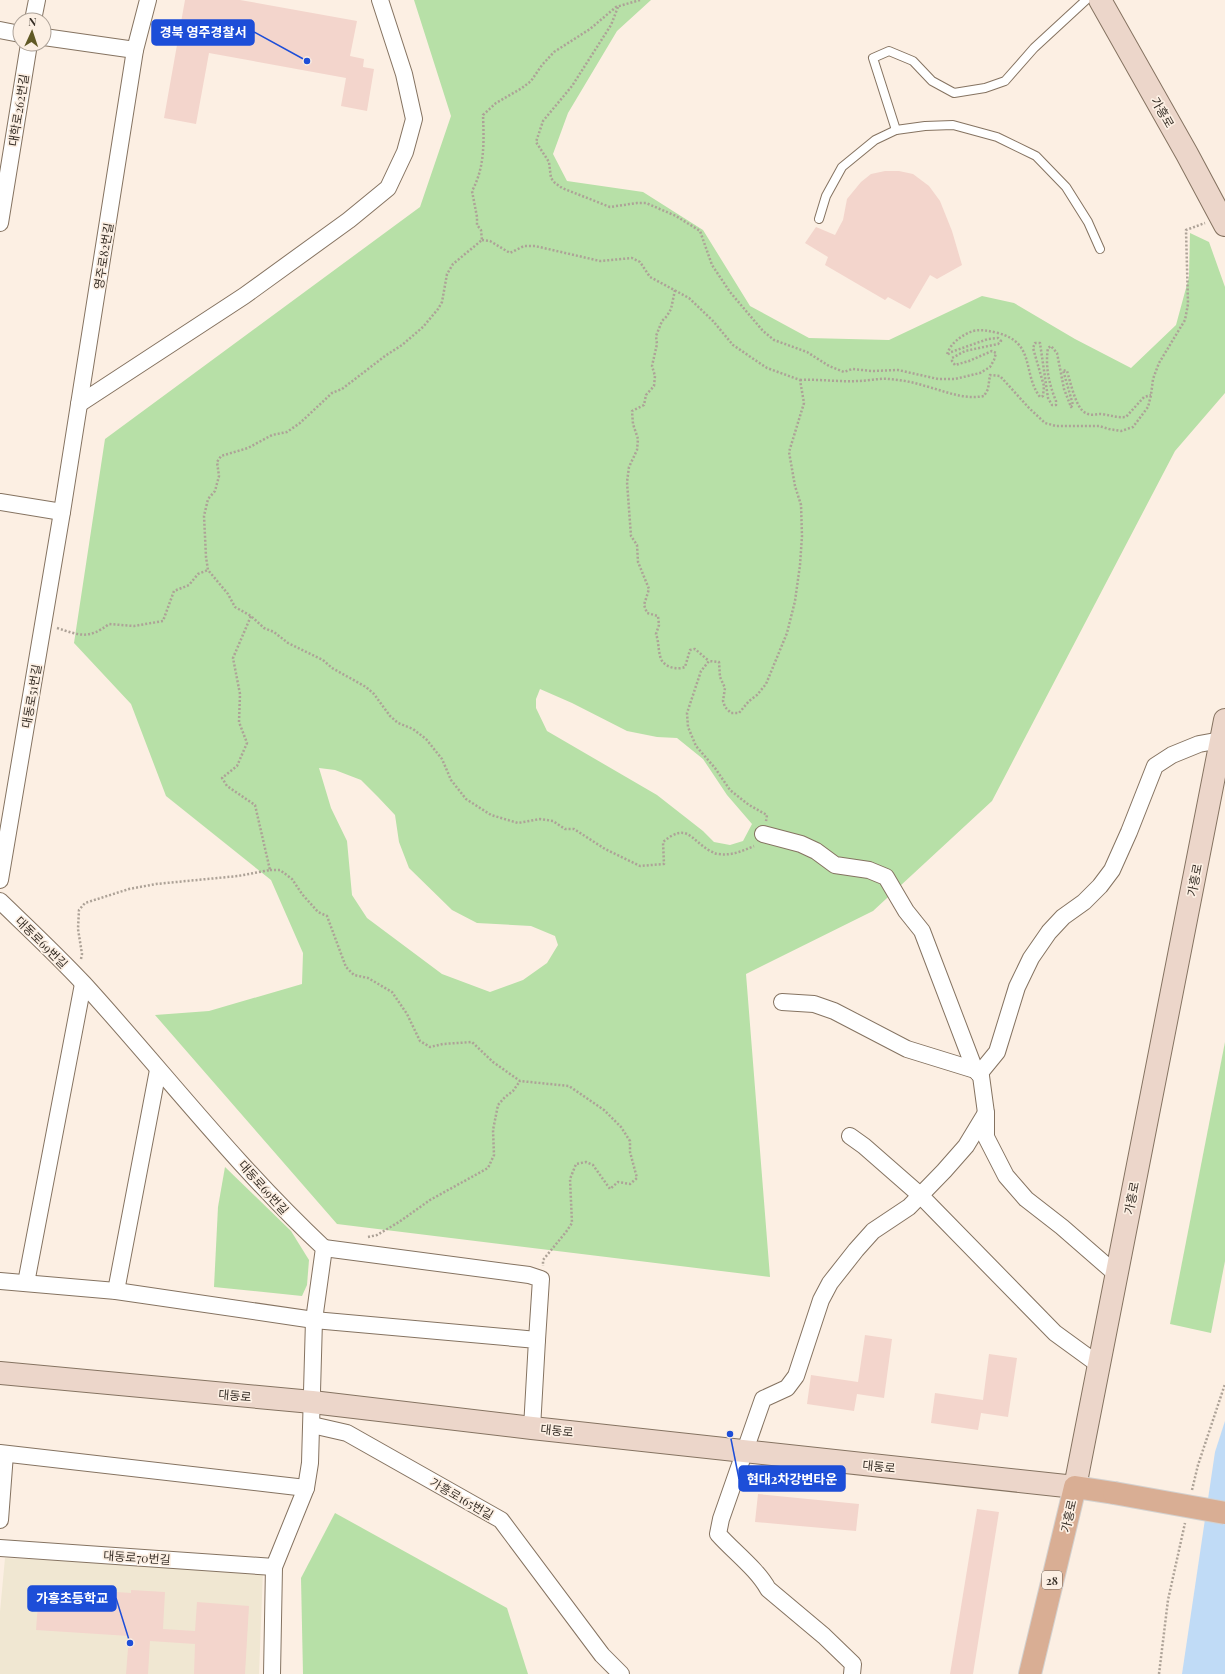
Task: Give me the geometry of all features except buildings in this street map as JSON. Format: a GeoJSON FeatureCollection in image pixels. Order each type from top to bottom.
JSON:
{"type":"FeatureCollection","features":[{"type":"Feature","properties":{"kind":"main road","name":"가흥로"},"geometry":{"type":"LineString","coordinates":[[1100,0],[1223,221]]}},
{"type":"Feature","properties":{"kind":"main road","name":"가흥로"},"geometry":{"type":"LineString","coordinates":[[1030,1674],[1075,1487],[1223,730]]}},
{"type":"Feature","properties":{"kind":"main road","name":"대동로"},"geometry":{"type":"LineString","coordinates":[[0,1373],[312,1402],[532,1428],[1075,1487],[1225,1512]]}},
{"type":"Feature","properties":{"kind":"street"},"geometry":{"type":"LineString","coordinates":[[35,12],[37,0]]}},
{"type":"Feature","properties":{"kind":"street","name":"영주로82번길"},"geometry":{"type":"LineString","coordinates":[[62,512],[135,50],[148,0]]}},
{"type":"Feature","properties":{"kind":"street"},"geometry":{"type":"LineString","coordinates":[[79,404],[244,296],[349,220],[388,188],[405,152],[414,119],[404,74],[380,0]]}},
{"type":"Feature","properties":{"kind":"street"},"geometry":{"type":"LineString","coordinates":[[0,30],[12,32]]}},
{"type":"Feature","properties":{"kind":"street"},"geometry":{"type":"LineString","coordinates":[[52,38],[135,50]]}},
{"type":"Feature","properties":{"kind":"street","name":"대학로262번길"},"geometry":{"type":"LineString","coordinates":[[0,223],[28,52]]}},
{"type":"Feature","properties":{"kind":"street"},"geometry":{"type":"LineString","coordinates":[[0,502],[62,512]]}},
{"type":"Feature","properties":{"kind":"street","name":"대동로51번길"},"geometry":{"type":"LineString","coordinates":[[0,880],[62,512]]}},
{"type":"Feature","properties":{"kind":"street"},"geometry":{"type":"LineString","coordinates":[[977,1072],[997,1052],[1017,987],[1031,958],[1049,932],[1063,917],[1084,902],[1100,886],[1112,870],[1129,832],[1154,766],[1172,754],[1199,744],[1223,730]]}},
{"type":"Feature","properties":{"kind":"street"},"geometry":{"type":"LineString","coordinates":[[763,834],[801,844],[816,851],[834,865],[869,870],[886,877],[906,911],[922,931],[977,1072],[981,1076],[986,1113],[986,1137],[1006,1176],[1026,1199],[1062,1227],[1116,1274]]}},
{"type":"Feature","properties":{"kind":"street","name":"대동로69번길"},"geometry":{"type":"LineString","coordinates":[[0,901],[72,972],[290,1217],[324,1248]]}},
{"type":"Feature","properties":{"kind":"street"},"geometry":{"type":"LineString","coordinates":[[26,1283],[83,984]]}},
{"type":"Feature","properties":{"kind":"street"},"geometry":{"type":"LineString","coordinates":[[782,1002],[814,1004],[834,1011],[907,1049],[977,1072]]}},
{"type":"Feature","properties":{"kind":"street"},"geometry":{"type":"LineString","coordinates":[[116,1291],[158,1070]]}},
{"type":"Feature","properties":{"kind":"street"},"geometry":{"type":"LineString","coordinates":[[852,1674],[853,1664],[824,1636],[768,1589],[763,1580],[718,1534],[721,1519],[763,1399],[787,1388],[796,1376],[821,1300],[830,1283],[873,1231],[909,1207],[966,1146],[986,1113]]}},
{"type":"Feature","properties":{"kind":"street"},"geometry":{"type":"LineString","coordinates":[[850,1136],[864,1146],[920,1195],[1055,1333],[1099,1365]]}},
{"type":"Feature","properties":{"kind":"street"},"geometry":{"type":"LineString","coordinates":[[272,1674],[274,1567],[306,1488],[312,1425],[314,1320],[324,1248],[529,1275],[541,1279],[532,1428]]}},
{"type":"Feature","properties":{"kind":"street"},"geometry":{"type":"LineString","coordinates":[[0,1281],[116,1291],[314,1320],[538,1340]]}},
{"type":"Feature","properties":{"kind":"street","name":"가흥로165번길"},"geometry":{"type":"LineString","coordinates":[[312,1425],[347,1433],[501,1520],[602,1655],[621,1674]]}},
{"type":"Feature","properties":{"kind":"street"},"geometry":{"type":"LineString","coordinates":[[0,1520],[3,1454],[306,1488]]}},
{"type":"Feature","properties":{"kind":"street","name":"대동로70번길"},"geometry":{"type":"LineString","coordinates":[[0,1548],[274,1567]]}},
{"type":"Feature","properties":{"kind":"lane"},"geometry":{"type":"LineString","coordinates":[[896,130],[873,58],[889,51],[895,53],[913,61],[932,81],[954,93],[984,88],[1005,81],[1034,48],[1086,0]]}},
{"type":"Feature","properties":{"kind":"lane"},"geometry":{"type":"LineString","coordinates":[[819,219],[826,196],[842,168],[875,140],[896,130],[925,126],[953,125],[998,137],[1036,156],[1066,187],[1088,222],[1100,249]]}},
{"type":"Feature","properties":{"kind":"path"},"geometry":{"type":"LineString","coordinates":[[482,240],[481,230],[477,225],[472,191],[479,179],[483,156],[483,115],[496,103],[531,81],[542,65],[554,52],[590,29],[618,7],[640,0]]}},
{"type":"Feature","properties":{"kind":"path"},"geometry":{"type":"LineString","coordinates":[[618,7],[611,24],[572,86],[543,121],[536,142],[549,162],[551,178],[555,183],[562,188],[610,207],[646,203],[676,216],[700,231],[712,265],[730,292],[763,331],[774,340],[808,352],[829,366],[844,372],[852,369],[872,371],[898,370],[947,380],[980,373],[990,367],[996,353],[992,351],[969,362],[955,365],[952,358],[965,351],[998,344],[1001,341],[998,338],[988,339],[951,352],[947,355],[952,345],[964,334],[984,330],[1012,338],[1021,348],[1025,354],[1035,391],[1040,397],[1043,396],[1044,386],[1033,348],[1035,343],[1040,343],[1048,398],[1052,405],[1056,405],[1056,401],[1047,374],[1046,356],[1048,348],[1051,346],[1057,353],[1064,389],[1071,407],[1073,405],[1072,400],[1063,370],[1067,371],[1082,412],[1088,414],[1126,417],[1144,397],[1152,395]]}},
{"type":"Feature","properties":{"kind":"path"},"geometry":{"type":"LineString","coordinates":[[482,240],[490,242],[510,253],[524,246],[535,246],[600,261],[632,258],[640,262],[650,277],[689,298],[713,321],[733,344],[755,360],[767,368],[800,380],[821,379],[830,381],[860,381],[887,378],[914,383],[945,393],[974,398],[984,396],[988,389],[990,375],[1000,376],[1045,423],[1056,426],[1099,426],[1122,431],[1132,427],[1148,407],[1152,395],[1152,379],[1159,363],[1184,320],[1188,304],[1186,230],[1223,221]]}},
{"type":"Feature","properties":{"kind":"path"},"geometry":{"type":"LineString","coordinates":[[482,240],[453,264],[447,274],[442,302],[438,309],[422,327],[402,345],[342,389],[332,392],[300,423],[287,432],[272,435],[248,448],[222,456],[217,462],[220,476],[215,491],[208,499],[204,516],[208,570],[228,594],[235,607],[251,616],[264,628],[274,632],[288,643],[323,660],[332,668],[366,687],[374,694],[390,716],[398,723],[413,730],[426,739],[442,759],[451,780],[466,799],[491,815],[518,823],[540,819],[553,821],[565,829],[574,829],[605,849],[640,866],[664,864],[663,842],[672,834],[685,833],[693,837],[701,845],[717,854],[737,854],[757,844],[763,834],[767,815],[749,805],[730,790],[715,768],[696,746],[688,727],[687,713],[701,671],[709,661]]}},
{"type":"Feature","properties":{"kind":"path"},"geometry":{"type":"LineString","coordinates":[[675,290],[671,309],[668,316],[662,322],[656,336],[657,344],[652,366],[655,376],[654,386],[646,395],[644,405],[632,411],[638,439],[637,450],[629,467],[627,482],[631,536],[637,545],[638,562],[650,589],[644,605],[647,613],[658,616],[659,625],[656,634],[659,641],[661,659],[668,666],[680,669],[685,667],[690,650],[695,649],[709,661],[719,662],[720,677],[725,688],[723,702],[730,713],[739,713],[766,684],[787,633],[795,601],[802,536],[801,505],[795,486],[789,452],[804,403],[800,380]]}},
{"type":"Feature","properties":{"kind":"path"},"geometry":{"type":"LineString","coordinates":[[43,623],[84,636],[100,630],[109,624],[134,626],[163,620],[174,591],[190,585],[198,574],[208,570]]}},
{"type":"Feature","properties":{"kind":"path"},"geometry":{"type":"LineString","coordinates":[[251,616],[233,658],[240,694],[239,722],[247,743],[237,766],[222,778],[227,786],[255,805],[270,870]]}},
{"type":"Feature","properties":{"kind":"path"},"geometry":{"type":"LineString","coordinates":[[72,972],[82,954],[78,929],[79,910],[85,903],[129,889],[156,884],[238,876],[270,870],[280,870],[292,879],[302,894],[318,912],[327,916],[346,967],[354,975],[368,978],[392,992],[407,1014],[420,1041],[430,1047],[443,1044],[472,1042],[492,1062],[520,1081],[569,1086],[604,1110],[621,1127],[630,1141],[630,1152],[637,1178],[630,1184],[618,1182],[610,1189],[593,1165],[586,1162],[576,1164],[570,1180],[572,1223],[543,1260],[541,1279]]}},
{"type":"Feature","properties":{"kind":"path"},"geometry":{"type":"LineString","coordinates":[[363,1237],[369,1238],[377,1236],[400,1222],[430,1200],[488,1168],[494,1155],[493,1130],[498,1105],[505,1097],[513,1092],[520,1081]]}},
{"type":"Feature","properties":{"kind":"path"},"geometry":{"type":"LineString","coordinates":[[1191,1495],[1198,1465],[1225,1384]]}},
{"type":"Feature","properties":{"kind":"path"},"geometry":{"type":"LineString","coordinates":[[1159,1674],[1168,1600],[1186,1518]]}},
{"type":"Feature","properties":{"kind":"shaded area"},"geometry":{"type":"Polygon","coordinates":[[[5,1558],[263,1570],[259,1674],[0,1674],[0,1612],[5,1558]]]}},
{"type":"Feature","properties":{"kind":"green space"},"geometry":{"type":"Polygon","coordinates":[[[414,0],[651,0],[617,31],[568,113],[553,154],[567,181],[643,192],[703,230],[750,306],[809,338],[889,340],[982,296],[1014,303],[1075,339],[1131,368],[1176,325],[1189,277],[1190,233],[1209,242],[1225,287],[1225,393],[1175,451],[992,801],[873,911],[746,974],[770,1277],[337,1224],[155,1015],[209,1011],[302,984],[303,953],[271,880],[166,796],[131,704],[74,643],[105,439],[420,207],[451,116],[414,0]],[[540,689],[536,699],[536,708],[547,731],[657,795],[703,831],[714,842],[730,845],[743,841],[752,824],[727,795],[703,759],[677,738],[657,737],[627,731],[572,703],[540,689]],[[319,768],[331,808],[347,841],[352,895],[367,918],[442,974],[490,992],[523,980],[547,963],[558,945],[555,936],[531,926],[477,923],[452,910],[409,868],[399,842],[395,815],[361,780],[335,770],[319,768]]]}},
{"type":"Feature","properties":{"kind":"green space"},"geometry":{"type":"Polygon","coordinates":[[[1225,1042],[1225,1261],[1211,1333],[1170,1324],[1225,1042]]]}},
{"type":"Feature","properties":{"kind":"green space"},"geometry":{"type":"Polygon","coordinates":[[[225,1167],[291,1231],[309,1260],[307,1285],[302,1296],[214,1287],[218,1207],[225,1167]]]}},
{"type":"Feature","properties":{"kind":"green space"},"geometry":{"type":"Polygon","coordinates":[[[335,1513],[507,1608],[528,1674],[303,1674],[301,1578],[335,1513]]]}},
{"type":"Feature","properties":{"kind":"water"},"geometry":{"type":"Polygon","coordinates":[[[1225,1421],[1225,1674],[1182,1674],[1215,1452],[1225,1421]]]}},
{"type":"Feature","properties":{"kind":"place","name":"경북 영주경찰서"},"geometry":{"type":"Point","coordinates":[307,61]}},
{"type":"Feature","properties":{"kind":"place","name":"현대2차강변타운"},"geometry":{"type":"Point","coordinates":[730,1434]}},
{"type":"Feature","properties":{"kind":"place","name":"가흥초등학교"},"geometry":{"type":"Point","coordinates":[130,1643]}}]}
